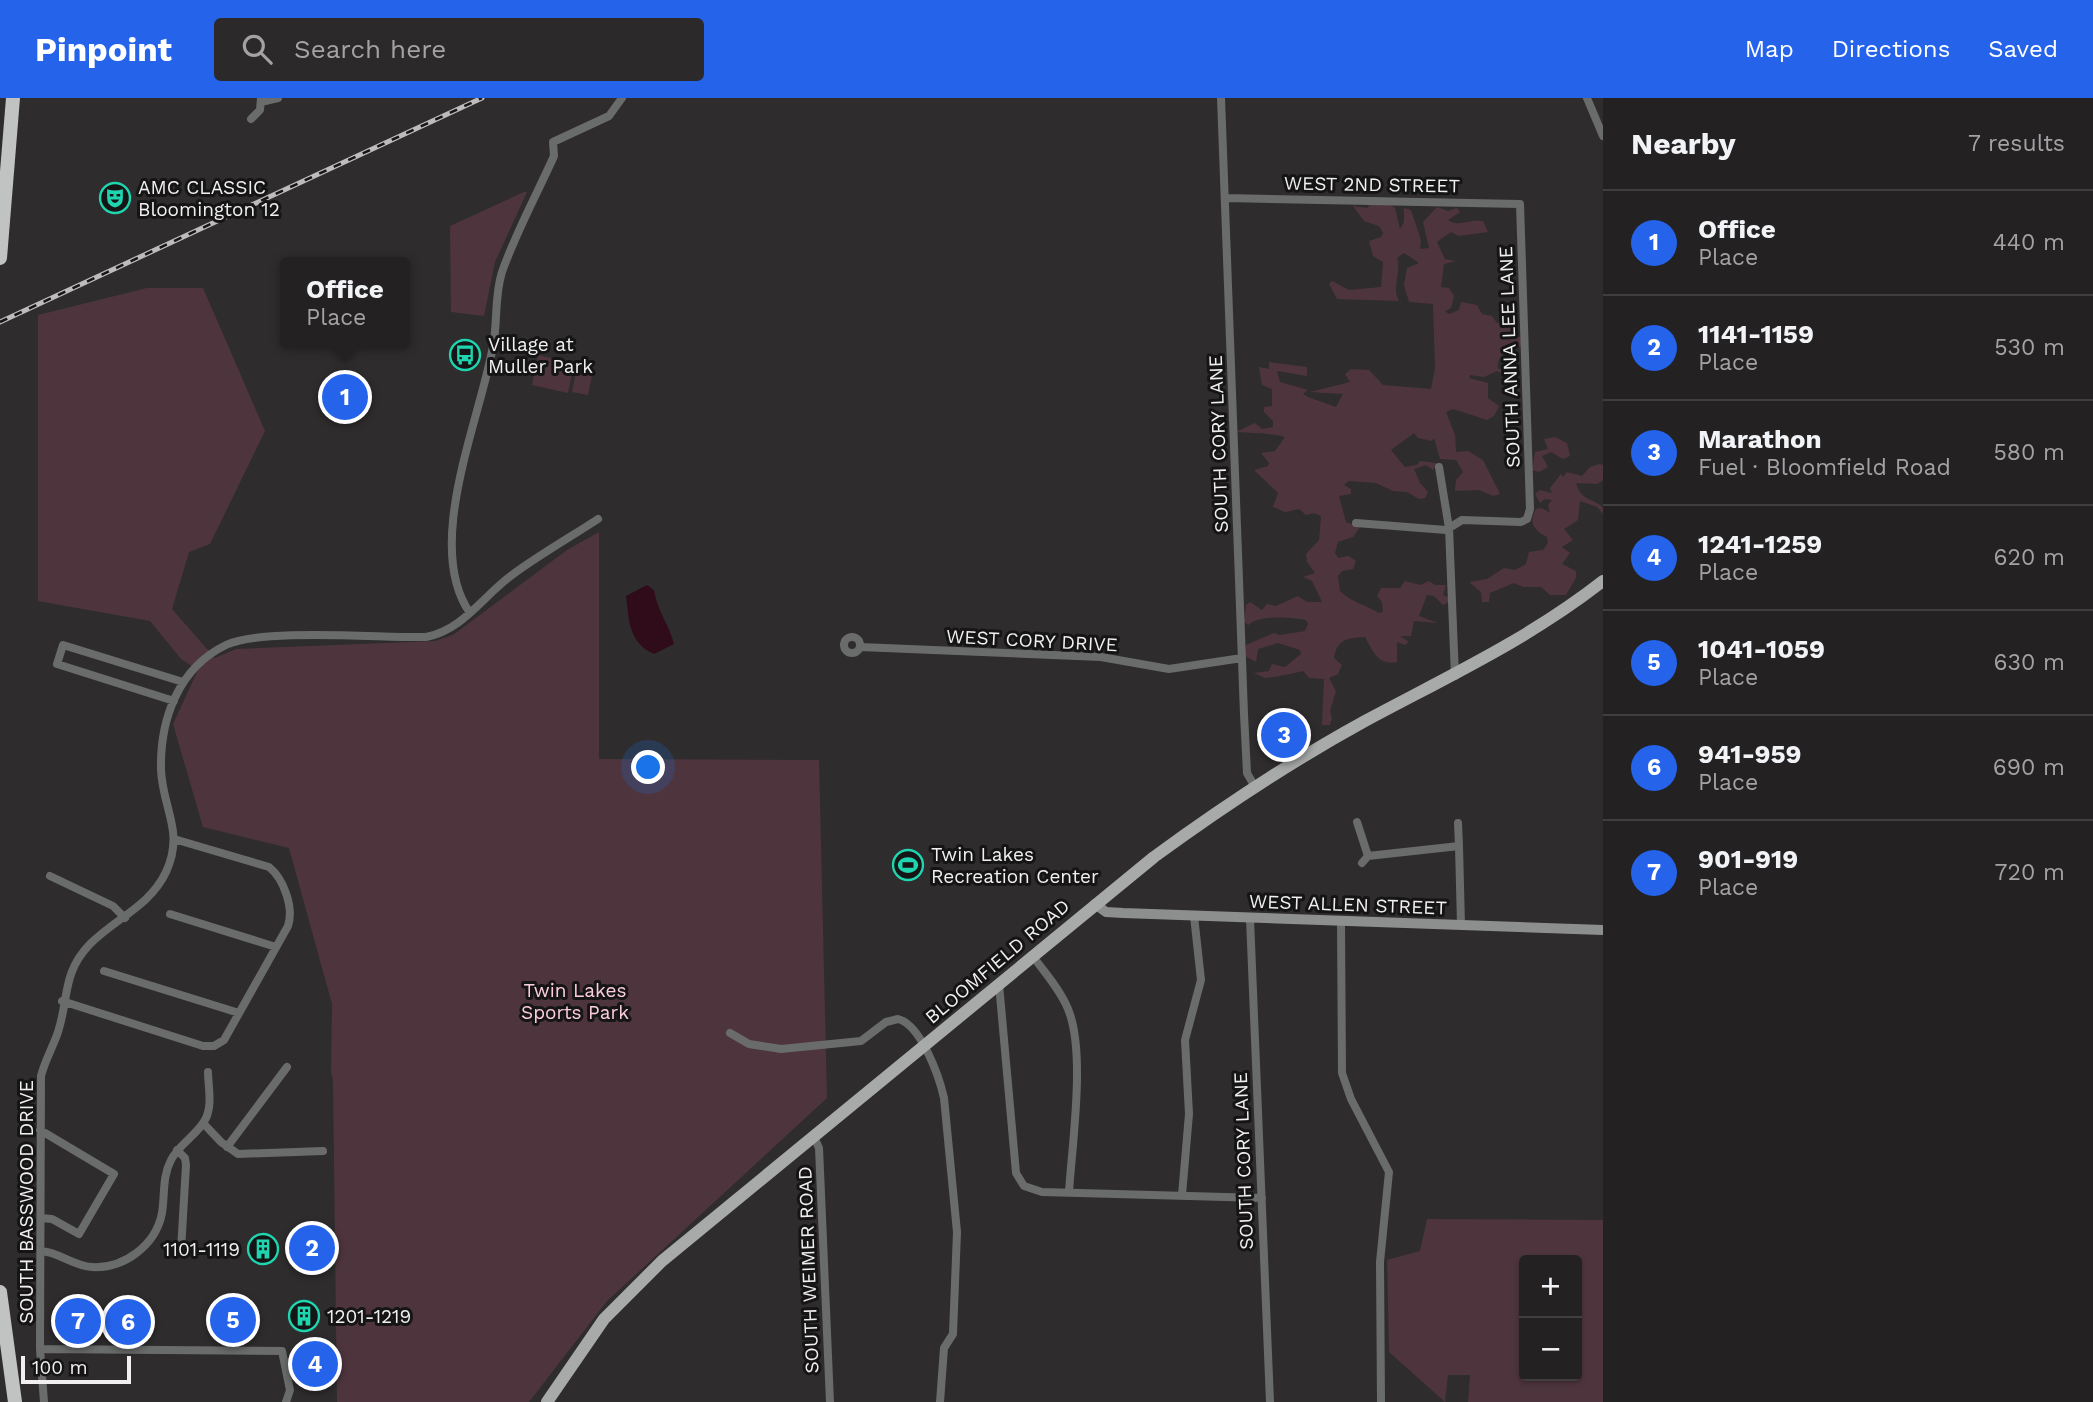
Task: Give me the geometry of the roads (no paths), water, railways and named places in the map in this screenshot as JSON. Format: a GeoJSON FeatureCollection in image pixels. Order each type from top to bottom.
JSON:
{"type":"FeatureCollection","features":[{"type":"Feature","properties":{"kind":"highway"},"geometry":{"type":"LineString","coordinates":[[0,258],[13,98]]}},
{"type":"Feature","properties":{"kind":"highway"},"geometry":{"type":"LineString","coordinates":[[0,1292],[15,1402]]}},
{"type":"Feature","properties":{"kind":"main road","name":"BLOOMFIELD ROAD"},"geometry":{"type":"LineString","coordinates":[[547,1402],[590,1338],[637,1284],[1095,904],[1197,826],[1255,787],[1365,722],[1455,676],[1535,629],[1603,581]]}},
{"type":"Feature","properties":{"kind":"street"},"geometry":{"type":"LineString","coordinates":[[251,119],[260,110],[261,100],[278,98]]}},
{"type":"Feature","properties":{"kind":"street"},"geometry":{"type":"LineString","coordinates":[[470,613],[459,598],[454,582],[454,508],[494,344],[499,285],[554,156],[552,142],[609,116],[622,98]]}},
{"type":"Feature","properties":{"kind":"street","name":"SOUTH CORY LANE"},"geometry":{"type":"LineString","coordinates":[[1221,98],[1247,773],[1255,787]]}},
{"type":"Feature","properties":{"kind":"street"},"geometry":{"type":"LineString","coordinates":[[1587,98],[1603,136]]}},
{"type":"Feature","properties":{"kind":"street","name":"WEST 2ND STREET"},"geometry":{"type":"LineString","coordinates":[[1225,198],[1520,204]]}},
{"type":"Feature","properties":{"kind":"street","name":"SOUTH ANNA LEE LANE"},"geometry":{"type":"LineString","coordinates":[[1449,528],[1462,520],[1521,522],[1527,519],[1530,509],[1520,204]]}},
{"type":"Feature","properties":{"kind":"street"},"geometry":{"type":"LineString","coordinates":[[1439,467],[1449,528],[1455,676]]}},
{"type":"Feature","properties":{"kind":"street","name":"SOUTH BASSWOOD DRIVE"},"geometry":{"type":"LineString","coordinates":[[44,1402],[40,1349],[41,1076],[61,1022],[62,1002],[70,975],[86,949],[157,888],[168,868],[175,825],[161,775],[160,744],[163,725],[183,682],[209,656],[227,645],[269,637],[426,638],[451,628],[510,576],[598,519]]}},
{"type":"Feature","properties":{"kind":"street"},"geometry":{"type":"LineString","coordinates":[[1356,523],[1449,528]]}},
{"type":"Feature","properties":{"kind":"street"},"geometry":{"type":"LineString","coordinates":[[174,701],[57,664],[63,645],[183,682]]}},
{"type":"Feature","properties":{"kind":"street","name":"WEST CORY DRIVE"},"geometry":{"type":"LineString","coordinates":[[860,647],[1104,657],[1170,669],[1242,658]]}},
{"type":"Feature","properties":{"kind":"street"},"geometry":{"type":"LineString","coordinates":[[1357,822],[1365,859],[1459,846]]}},
{"type":"Feature","properties":{"kind":"street"},"geometry":{"type":"LineString","coordinates":[[1458,823],[1461,925]]}},
{"type":"Feature","properties":{"kind":"street"},"geometry":{"type":"LineString","coordinates":[[62,1002],[209,1047],[224,1040],[289,922],[290,909],[272,869],[174,839]]}},
{"type":"Feature","properties":{"kind":"street"},"geometry":{"type":"LineString","coordinates":[[50,876],[113,906],[125,918]]}},
{"type":"Feature","properties":{"kind":"street","name":"WEST ALLEN STREET"},"geometry":{"type":"LineString","coordinates":[[1095,904],[1106,912],[1603,930]]}},
{"type":"Feature","properties":{"kind":"street"},"geometry":{"type":"LineString","coordinates":[[170,914],[276,947]]}},
{"type":"Feature","properties":{"kind":"street"},"geometry":{"type":"LineString","coordinates":[[1182,1195],[1189,1114],[1185,1040],[1201,980],[1194,916]]}},
{"type":"Feature","properties":{"kind":"street","name":"SOUTH CORY LANE"},"geometry":{"type":"LineString","coordinates":[[1250,919],[1270,1402]]}},
{"type":"Feature","properties":{"kind":"street"},"geometry":{"type":"LineString","coordinates":[[1341,921],[1342,1073],[1351,1099],[1389,1172],[1380,1262],[1381,1402]]}},
{"type":"Feature","properties":{"kind":"street"},"geometry":{"type":"LineString","coordinates":[[1032,955],[1063,999],[1071,1018],[1076,1080],[1069,1192]]}},
{"type":"Feature","properties":{"kind":"street"},"geometry":{"type":"LineString","coordinates":[[104,971],[239,1013]]}},
{"type":"Feature","properties":{"kind":"street"},"geometry":{"type":"LineString","coordinates":[[999,984],[1016,1173],[1024,1186],[1038,1192],[1262,1198]]}},
{"type":"Feature","properties":{"kind":"street"},"geometry":{"type":"LineString","coordinates":[[730,1033],[749,1044],[781,1049],[862,1041],[886,1022],[898,1019],[910,1025],[924,1048],[944,1098],[957,1232],[953,1334],[944,1348],[940,1402]]}},
{"type":"Feature","properties":{"kind":"street"},"geometry":{"type":"LineString","coordinates":[[227,1147],[287,1067]]}},
{"type":"Feature","properties":{"kind":"street"},"geometry":{"type":"LineString","coordinates":[[41,1251],[91,1267],[114,1265],[143,1248],[156,1229],[162,1210],[166,1172],[177,1150],[203,1123],[209,1108],[208,1072]]}},
{"type":"Feature","properties":{"kind":"street"},"geometry":{"type":"LineString","coordinates":[[203,1123],[227,1147],[242,1155],[323,1151]]}},
{"type":"Feature","properties":{"kind":"street"},"geometry":{"type":"LineString","coordinates":[[40,1130],[114,1174],[79,1234],[52,1219],[41,1218]]}},
{"type":"Feature","properties":{"kind":"street","name":"SOUTH WEIMER ROAD"},"geometry":{"type":"LineString","coordinates":[[814,1137],[819,1148],[830,1402]]}},
{"type":"Feature","properties":{"kind":"street"},"geometry":{"type":"LineString","coordinates":[[177,1150],[185,1158],[186,1165],[181,1250]]}},
{"type":"Feature","properties":{"kind":"street"},"geometry":{"type":"LineString","coordinates":[[40,1349],[282,1351],[290,1390],[286,1402]]}},
{"type":"Feature","properties":{"kind":"railway"},"geometry":{"type":"LineString","coordinates":[[0,322],[482,98]]}},
{"type":"Feature","properties":{"kind":"place","name":"AMC CLASSIC Bloomington 12"},"geometry":{"type":"Point","coordinates":[115,198]}},
{"type":"Feature","properties":{"kind":"place","name":"Village at Muller Park"},"geometry":{"type":"Point","coordinates":[465,355]}},
{"type":"Feature","properties":{"kind":"place","name":"Office"},"geometry":{"type":"Point","coordinates":[345,397]}},
{"type":"Feature","properties":{"kind":"place","name":"Marathon"},"geometry":{"type":"Point","coordinates":[1284,735]}},
{"type":"Feature","properties":{"kind":"place","name":"Twin Lakes Recreation Center"},"geometry":{"type":"Point","coordinates":[908,865]}},
{"type":"Feature","properties":{"kind":"place","name":"1141-1159"},"geometry":{"type":"Point","coordinates":[312,1248]}},
{"type":"Feature","properties":{"kind":"place","name":"1101-1119"},"geometry":{"type":"Point","coordinates":[263,1249]}},
{"type":"Feature","properties":{"kind":"place","name":"1201-1219"},"geometry":{"type":"Point","coordinates":[304,1316]}},
{"type":"Feature","properties":{"kind":"place","name":"1041-1059"},"geometry":{"type":"Point","coordinates":[233,1320]}},
{"type":"Feature","properties":{"kind":"place","name":"901-919"},"geometry":{"type":"Point","coordinates":[78,1321]}},
{"type":"Feature","properties":{"kind":"place","name":"941-959"},"geometry":{"type":"Point","coordinates":[128,1322]}},
{"type":"Feature","properties":{"kind":"place","name":"1241-1259"},"geometry":{"type":"Point","coordinates":[315,1364]}},
{"type":"Feature","properties":{"kind":"park label","name":"Twin Lakes Sports Park"},"geometry":{"type":"Point","coordinates":[575,1001]}}]}
